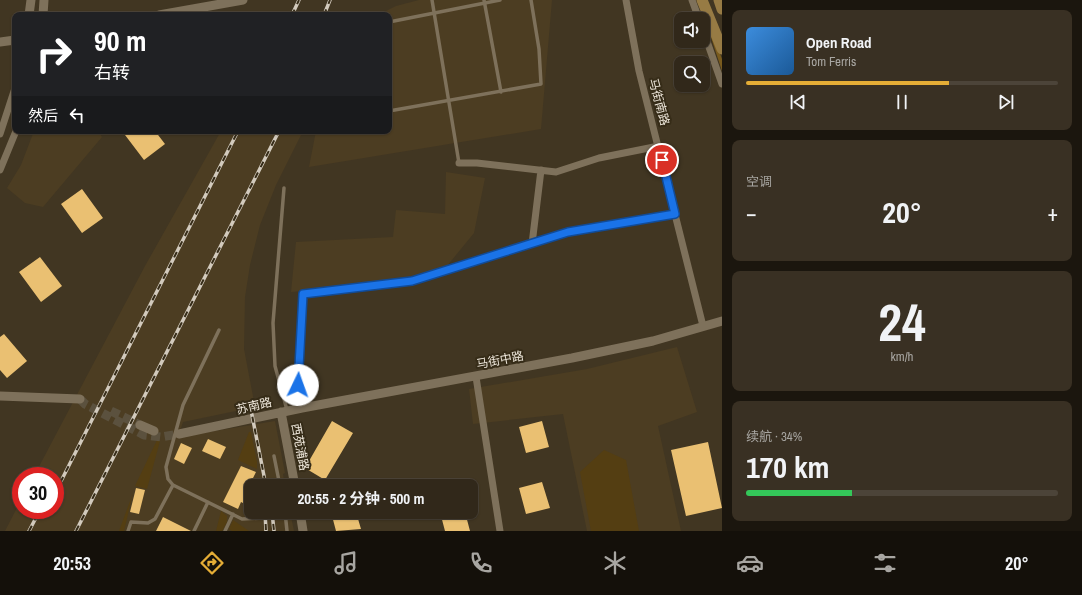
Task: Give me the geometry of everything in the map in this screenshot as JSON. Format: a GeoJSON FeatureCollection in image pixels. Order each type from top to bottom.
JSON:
{"type":"FeatureCollection","features":[{"type":"Feature","properties":{"kind":"main road"},"geometry":{"type":"LineString","coordinates":[[702,0],[722,49]]}},
{"type":"Feature","properties":{"kind":"main road"},"geometry":{"type":"LineString","coordinates":[[719,0],[722,9]]}},
{"type":"Feature","properties":{"kind":"street"},"geometry":{"type":"LineString","coordinates":[[29,12],[31,0]]}},
{"type":"Feature","properties":{"kind":"street"},"geometry":{"type":"LineString","coordinates":[[43,12],[44,0]]}},
{"type":"Feature","properties":{"kind":"street"},"geometry":{"type":"LineString","coordinates":[[176,12],[243,0]]}},
{"type":"Feature","properties":{"kind":"street","name":"马街南路"},"geometry":{"type":"LineString","coordinates":[[626,0],[639,71],[703,326]]}},
{"type":"Feature","properties":{"kind":"street"},"geometry":{"type":"LineString","coordinates":[[692,0],[696,12]]}},
{"type":"Feature","properties":{"kind":"street"},"geometry":{"type":"LineString","coordinates":[[0,42],[12,40]]}},
{"type":"Feature","properties":{"kind":"street"},"geometry":{"type":"LineString","coordinates":[[709,48],[722,84]]}},
{"type":"Feature","properties":{"kind":"street"},"geometry":{"type":"LineString","coordinates":[[0,134],[12,97]]}},
{"type":"Feature","properties":{"kind":"street"},"geometry":{"type":"LineString","coordinates":[[0,170],[15,134]]}},
{"type":"Feature","properties":{"kind":"street"},"geometry":{"type":"LineString","coordinates":[[459,163],[477,163],[556,172],[599,158],[659,146]]}},
{"type":"Feature","properties":{"kind":"street"},"geometry":{"type":"LineString","coordinates":[[532,244],[541,170]]}},
{"type":"Feature","properties":{"kind":"street"},"geometry":{"type":"LineString","coordinates":[[302,408],[298,385],[303,294],[412,281],[568,232],[675,214]]}},
{"type":"Feature","properties":{"kind":"street","name":"马街中路"},"geometry":{"type":"LineString","coordinates":[[284,412],[476,377],[653,341],[722,321]]}},
{"type":"Feature","properties":{"kind":"street"},"geometry":{"type":"LineString","coordinates":[[476,377],[500,531]]}},
{"type":"Feature","properties":{"kind":"street"},"geometry":{"type":"LineString","coordinates":[[0,396],[80,399]]}},
{"type":"Feature","properties":{"kind":"street","name":"苏南路"},"geometry":{"type":"LineString","coordinates":[[180,431],[284,412]]}},
{"type":"Feature","properties":{"kind":"street","name":"西苑浦路"},"geometry":{"type":"LineString","coordinates":[[284,412],[294,479]]}},
{"type":"Feature","properties":{"kind":"street"},"geometry":{"type":"LineString","coordinates":[[140,426],[154,431]]}},
{"type":"Feature","properties":{"kind":"street"},"geometry":{"type":"LineString","coordinates":[[301,519],[303,531]]}},
{"type":"Feature","properties":{"kind":"lane"},"geometry":{"type":"LineString","coordinates":[[432,0],[459,163]]}},
{"type":"Feature","properties":{"kind":"lane"},"geometry":{"type":"LineString","coordinates":[[392,21],[484,1],[500,0]]}},
{"type":"Feature","properties":{"kind":"lane"},"geometry":{"type":"LineString","coordinates":[[392,110],[541,84],[539,49],[531,0]]}},
{"type":"Feature","properties":{"kind":"lane"},"geometry":{"type":"LineString","coordinates":[[484,1],[501,92]]}},
{"type":"Feature","properties":{"kind":"lane"},"geometry":{"type":"LineString","coordinates":[[284,188],[273,323],[275,366],[284,412]]}},
{"type":"Feature","properties":{"kind":"lane"},"geometry":{"type":"LineString","coordinates":[[219,330],[183,405],[166,467],[168,479],[173,485],[244,519]]}},
{"type":"Feature","properties":{"kind":"lane"},"geometry":{"type":"LineString","coordinates":[[274,456],[279,479]]}},
{"type":"Feature","properties":{"kind":"lane"},"geometry":{"type":"LineString","coordinates":[[128,531],[131,522],[148,523],[155,519],[173,485]]}},
{"type":"Feature","properties":{"kind":"lane"},"geometry":{"type":"LineString","coordinates":[[194,531],[208,502]]}},
{"type":"Feature","properties":{"kind":"lane"},"geometry":{"type":"LineString","coordinates":[[225,531],[233,514]]}},
{"type":"Feature","properties":{"kind":"lane"},"geometry":{"type":"LineString","coordinates":[[285,519],[286,531]]}},
{"type":"Feature","properties":{"kind":"shaded area"},"geometry":{"type":"Polygon","coordinates":[[[419,0],[552,0],[541,129],[309,167],[315,134],[392,134],[392,12],[384,12],[396,6],[419,0]]]}},
{"type":"Feature","properties":{"kind":"shaded area"},"geometry":{"type":"Polygon","coordinates":[[[710,29],[722,59],[722,71],[710,34],[710,29]]]}},
{"type":"Feature","properties":{"kind":"shaded area"},"geometry":{"type":"Polygon","coordinates":[[[33,134],[100,134],[102,137],[43,207],[25,203],[7,188],[21,165],[33,134]]]}},
{"type":"Feature","properties":{"kind":"shaded area"},"geometry":{"type":"Polygon","coordinates":[[[219,134],[302,134],[276,185],[260,225],[250,265],[245,297],[244,349],[255,407],[183,422],[178,437],[275,421],[285,473],[283,474],[284,479],[244,479],[244,519],[291,519],[294,531],[5,531],[12,517],[12,519],[64,519],[64,467],[39,467],[145,266],[219,134]]]}},
{"type":"Feature","properties":{"kind":"shaded area"},"geometry":{"type":"Polygon","coordinates":[[[446,172],[485,178],[474,233],[447,266],[407,278],[361,286],[291,292],[296,242],[393,237],[396,210],[445,214],[446,172]]]}},
{"type":"Feature","properties":{"kind":"shaded area"},"geometry":{"type":"Polygon","coordinates":[[[677,347],[697,412],[658,426],[681,531],[587,531],[563,414],[473,424],[469,389],[587,369],[677,347]]]}},
{"type":"Feature","properties":{"kind":"shaded area"},"geometry":{"type":"Polygon","coordinates":[[[249,432],[251,432],[257,469],[238,460],[249,432]]]}},
{"type":"Feature","properties":{"kind":"shaded area"},"geometry":{"type":"Polygon","coordinates":[[[157,440],[160,441],[147,489],[135,486],[157,440]]]}},
{"type":"Feature","properties":{"kind":"shaded area"},"geometry":{"type":"Polygon","coordinates":[[[604,450],[626,460],[639,531],[591,531],[580,472],[604,450]]]}},
{"type":"Feature","properties":{"kind":"shaded area"},"geometry":{"type":"Polygon","coordinates":[[[133,493],[124,531],[119,531],[133,493]]]}},
{"type":"Feature","properties":{"kind":"shaded area"},"geometry":{"type":"Polygon","coordinates":[[[221,511],[227,516],[227,522],[222,531],[216,531],[221,511]]]}},
{"type":"Feature","properties":{"kind":"shaded area"},"geometry":{"type":"Polygon","coordinates":[[[233,520],[249,531],[232,531],[229,529],[233,520]]]}},
{"type":"Feature","properties":{"kind":"building"},"geometry":{"type":"Polygon","coordinates":[[[124,134],[157,134],[165,144],[144,160],[124,134]]]}},
{"type":"Feature","properties":{"kind":"building"},"geometry":{"type":"Polygon","coordinates":[[[82,189],[103,218],[82,233],[61,204],[82,189]]]}},
{"type":"Feature","properties":{"kind":"building"},"geometry":{"type":"Polygon","coordinates":[[[40,257],[62,286],[41,302],[19,272],[40,257]]]}},
{"type":"Feature","properties":{"kind":"building"},"geometry":{"type":"Polygon","coordinates":[[[4,334],[27,361],[7,378],[0,370],[0,337],[4,334]]]}},
{"type":"Feature","properties":{"kind":"building"},"geometry":{"type":"Polygon","coordinates":[[[332,421],[353,433],[326,479],[305,468],[332,421]]]}},
{"type":"Feature","properties":{"kind":"building"},"geometry":{"type":"Polygon","coordinates":[[[542,421],[549,447],[526,453],[519,427],[542,421]]]}},
{"type":"Feature","properties":{"kind":"building"},"geometry":{"type":"Polygon","coordinates":[[[208,439],[226,447],[220,459],[202,451],[208,439]]]}},
{"type":"Feature","properties":{"kind":"building"},"geometry":{"type":"Polygon","coordinates":[[[708,442],[722,508],[686,516],[671,450],[708,442]]]}},
{"type":"Feature","properties":{"kind":"building"},"geometry":{"type":"Polygon","coordinates":[[[181,443],[192,448],[184,464],[174,459],[181,443]]]}},
{"type":"Feature","properties":{"kind":"building"},"geometry":{"type":"Polygon","coordinates":[[[241,466],[256,472],[252,479],[244,479],[244,504],[241,502],[238,509],[223,502],[241,466]]]}},
{"type":"Feature","properties":{"kind":"building"},"geometry":{"type":"Polygon","coordinates":[[[542,482],[550,508],[526,514],[519,488],[542,482]]]}},
{"type":"Feature","properties":{"kind":"building"},"geometry":{"type":"Polygon","coordinates":[[[136,488],[145,490],[139,514],[130,512],[136,488]]]}},
{"type":"Feature","properties":{"kind":"building"},"geometry":{"type":"Polygon","coordinates":[[[163,517],[191,531],[156,531],[163,517]]]}},
{"type":"Feature","properties":{"kind":"building"},"geometry":{"type":"Polygon","coordinates":[[[333,519],[358,519],[361,529],[336,531],[333,519]]]}},
{"type":"Feature","properties":{"kind":"building"},"geometry":{"type":"Polygon","coordinates":[[[442,519],[467,519],[470,531],[445,531],[442,519]]]}},
{"type":"Feature","properties":{"kind":"tunnel"},"geometry":{"type":"LineString","coordinates":[[80,399],[85,404],[144,435],[161,437],[179,434]]}},
{"type":"Feature","properties":{"kind":"tunnel"},"geometry":{"type":"LineString","coordinates":[[111,411],[140,425]]}},
{"type":"Feature","properties":{"kind":"railway"},"geometry":{"type":"LineString","coordinates":[[293,12],[299,0]]}},
{"type":"Feature","properties":{"kind":"railway"},"geometry":{"type":"LineString","coordinates":[[325,12],[330,0]]}},
{"type":"Feature","properties":{"kind":"railway"},"geometry":{"type":"LineString","coordinates":[[64,475],[236,134]]}},
{"type":"Feature","properties":{"kind":"railway"},"geometry":{"type":"LineString","coordinates":[[76,531],[277,134]]}},
{"type":"Feature","properties":{"kind":"railway"},"geometry":{"type":"LineString","coordinates":[[250,405],[265,479]]}},
{"type":"Feature","properties":{"kind":"railway"},"geometry":{"type":"LineString","coordinates":[[29,531],[35,519]]}},
{"type":"Feature","properties":{"kind":"railway"},"geometry":{"type":"LineString","coordinates":[[265,519],[266,531]]}},
{"type":"Feature","properties":{"kind":"railway"},"geometry":{"type":"LineString","coordinates":[[273,519],[274,531]]}},
{"type":"Feature","properties":{"kind":"route"},"geometry":{"type":"LineString","coordinates":[[298,385],[303,294],[412,281],[568,232],[675,214],[662,160]]}}]}
